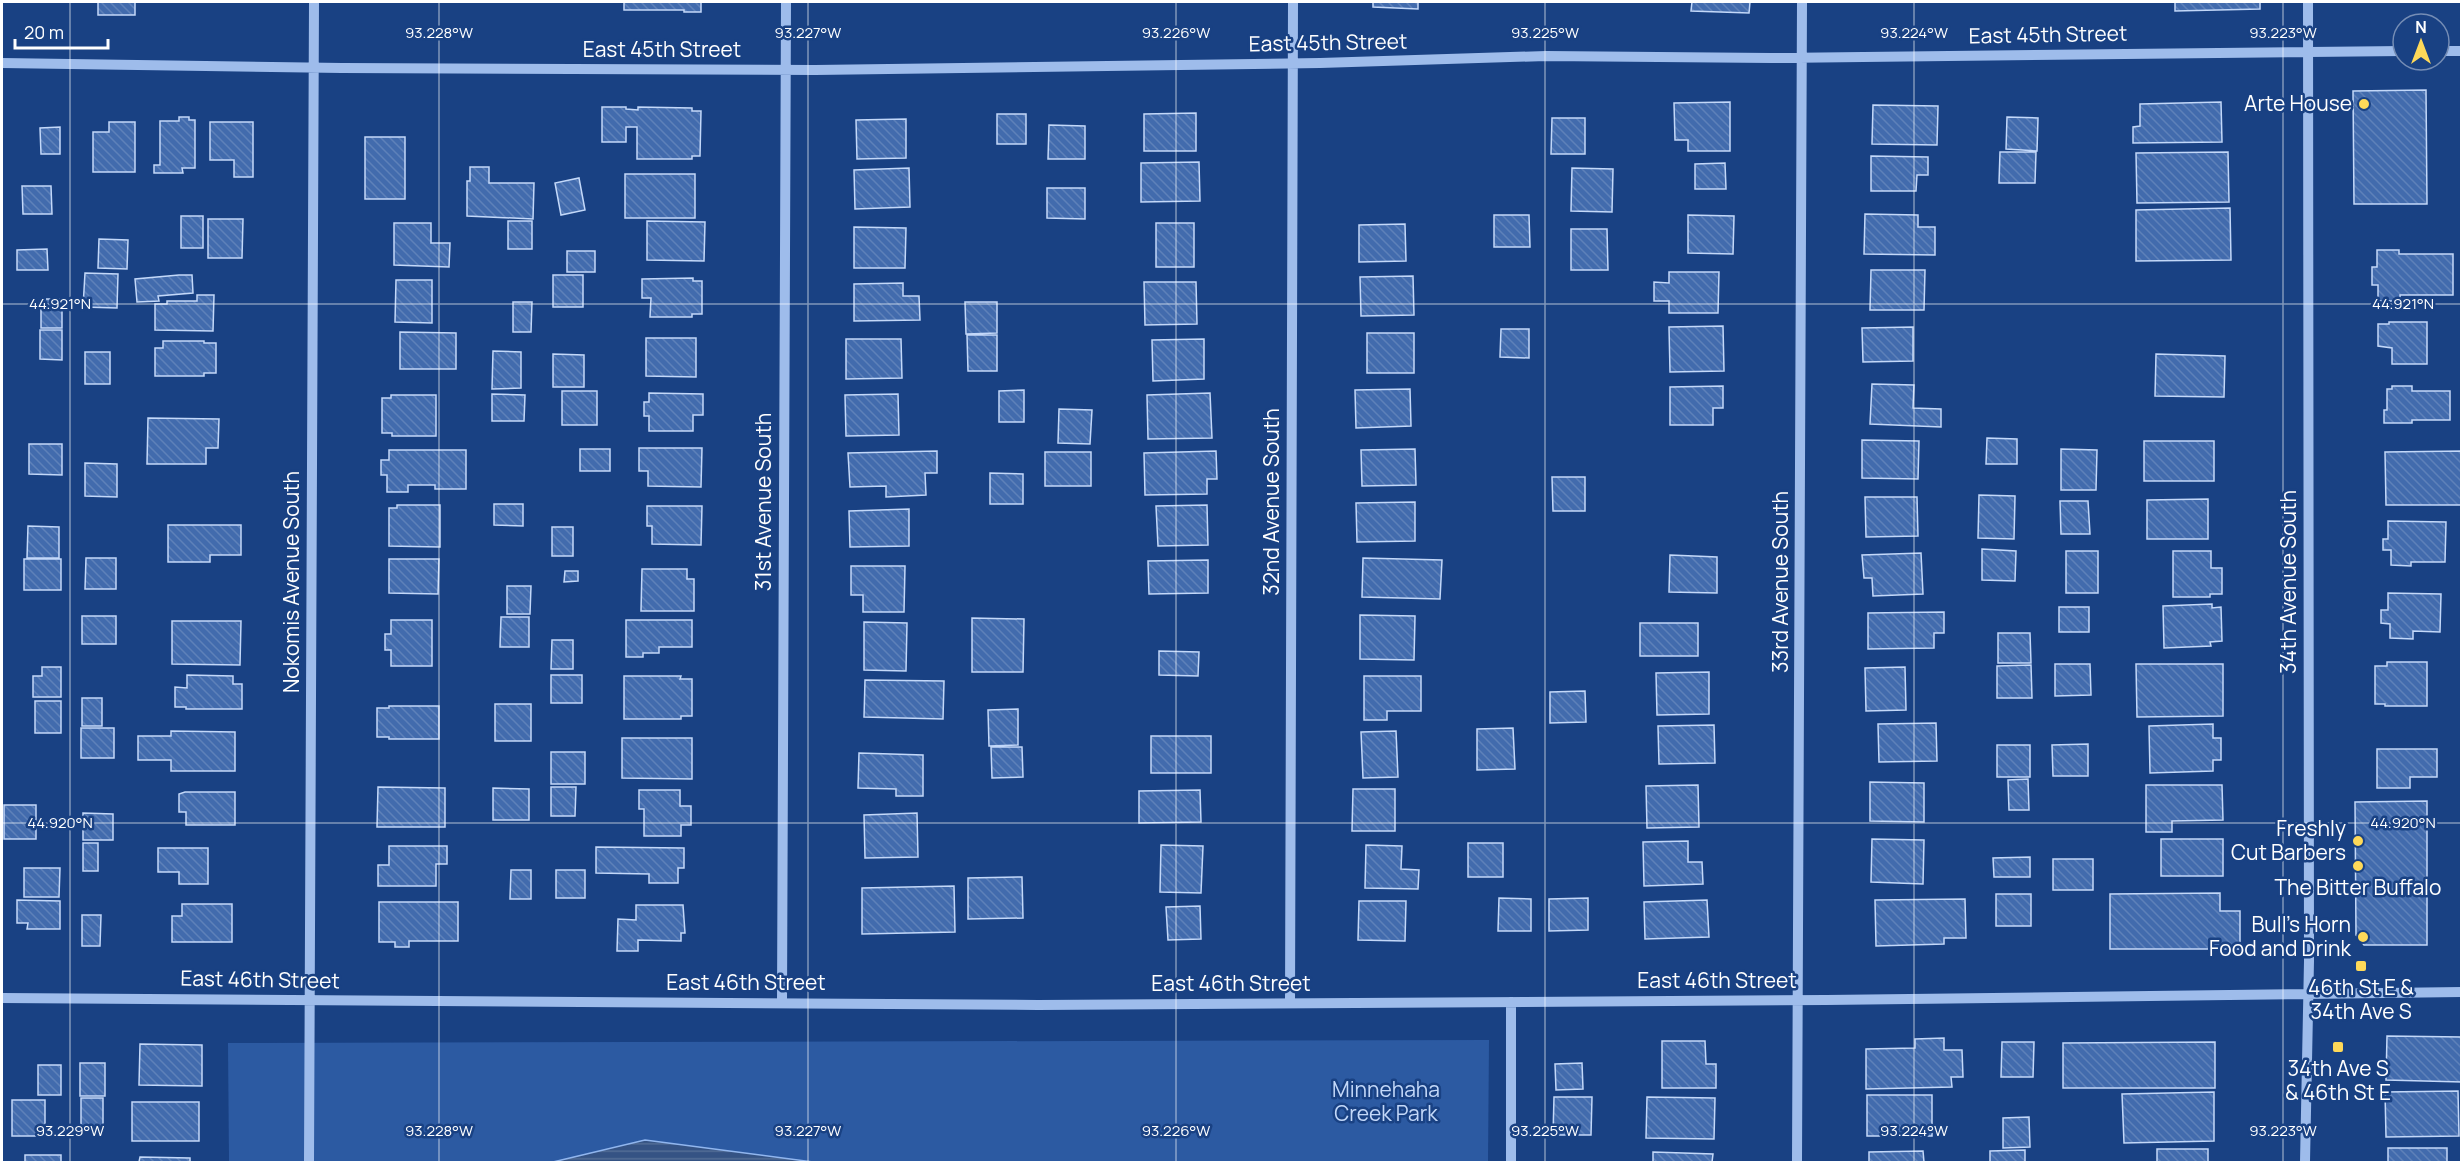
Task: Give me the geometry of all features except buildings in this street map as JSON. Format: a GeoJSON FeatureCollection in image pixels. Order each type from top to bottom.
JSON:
{"type":"FeatureCollection","features":[{"type":"Feature","properties":{"kind":"street","name":"Nokomis Avenue South"},"geometry":{"type":"LineString","coordinates":[[309,1162],[314,2]]}},
{"type":"Feature","properties":{"kind":"street","name":"31st Avenue South"},"geometry":{"type":"LineString","coordinates":[[782,1003],[786,2]]}},
{"type":"Feature","properties":{"kind":"street","name":"32nd Avenue South"},"geometry":{"type":"LineString","coordinates":[[1290,1003],[1293,2]]}},
{"type":"Feature","properties":{"kind":"street","name":"33rd Avenue South"},"geometry":{"type":"LineString","coordinates":[[1797,1162],[1802,2]]}},
{"type":"Feature","properties":{"kind":"street","name":"34th Avenue South"},"geometry":{"type":"LineString","coordinates":[[2305,1162],[2308,993],[2308,2]]}},
{"type":"Feature","properties":{"kind":"street","name":"East 45th Street"},"geometry":{"type":"LineString","coordinates":[[2,63],[314,68],[786,69],[1292,63],[1546,56],[1802,58],[2391,51]]}},
{"type":"Feature","properties":{"kind":"street","name":"East 46th Street"},"geometry":{"type":"LineString","coordinates":[[2,998],[1049,1005],[1799,1000],[2462,992]]}},
{"type":"Feature","properties":{"kind":"street"},"geometry":{"type":"LineString","coordinates":[[1511,1002],[1511,1162]]}},
{"type":"Feature","properties":{"kind":"green space","name":"Minnehaha Creek Park"},"geometry":{"type":"Polygon","coordinates":[[[1489,1040],[1488,1162],[229,1162],[228,1043],[1489,1040]]]}},
{"type":"Feature","properties":{"kind":"shaded area"},"geometry":{"type":"Polygon","coordinates":[[[645,1140],[813,1162],[553,1162],[645,1140]]]}},
{"type":"Feature","properties":{"kind":"place","name":"Arte House"},"geometry":{"type":"Point","coordinates":[2364,104]}},
{"type":"Feature","properties":{"kind":"place","name":"Freshly Cut Barbers"},"geometry":{"type":"Point","coordinates":[2358,841]}},
{"type":"Feature","properties":{"kind":"place","name":"The Bitter Buffalo"},"geometry":{"type":"Point","coordinates":[2358,866]}},
{"type":"Feature","properties":{"kind":"place","name":"Bull's Horn Food and Drink"},"geometry":{"type":"Point","coordinates":[2363,937]}},
{"type":"Feature","properties":{"kind":"place","name":"46th St E & 34th Ave S"},"geometry":{"type":"Point","coordinates":[2361,966]}},
{"type":"Feature","properties":{"kind":"place","name":"34th Ave S & 46th St E"},"geometry":{"type":"Point","coordinates":[2338,1047]}}]}
